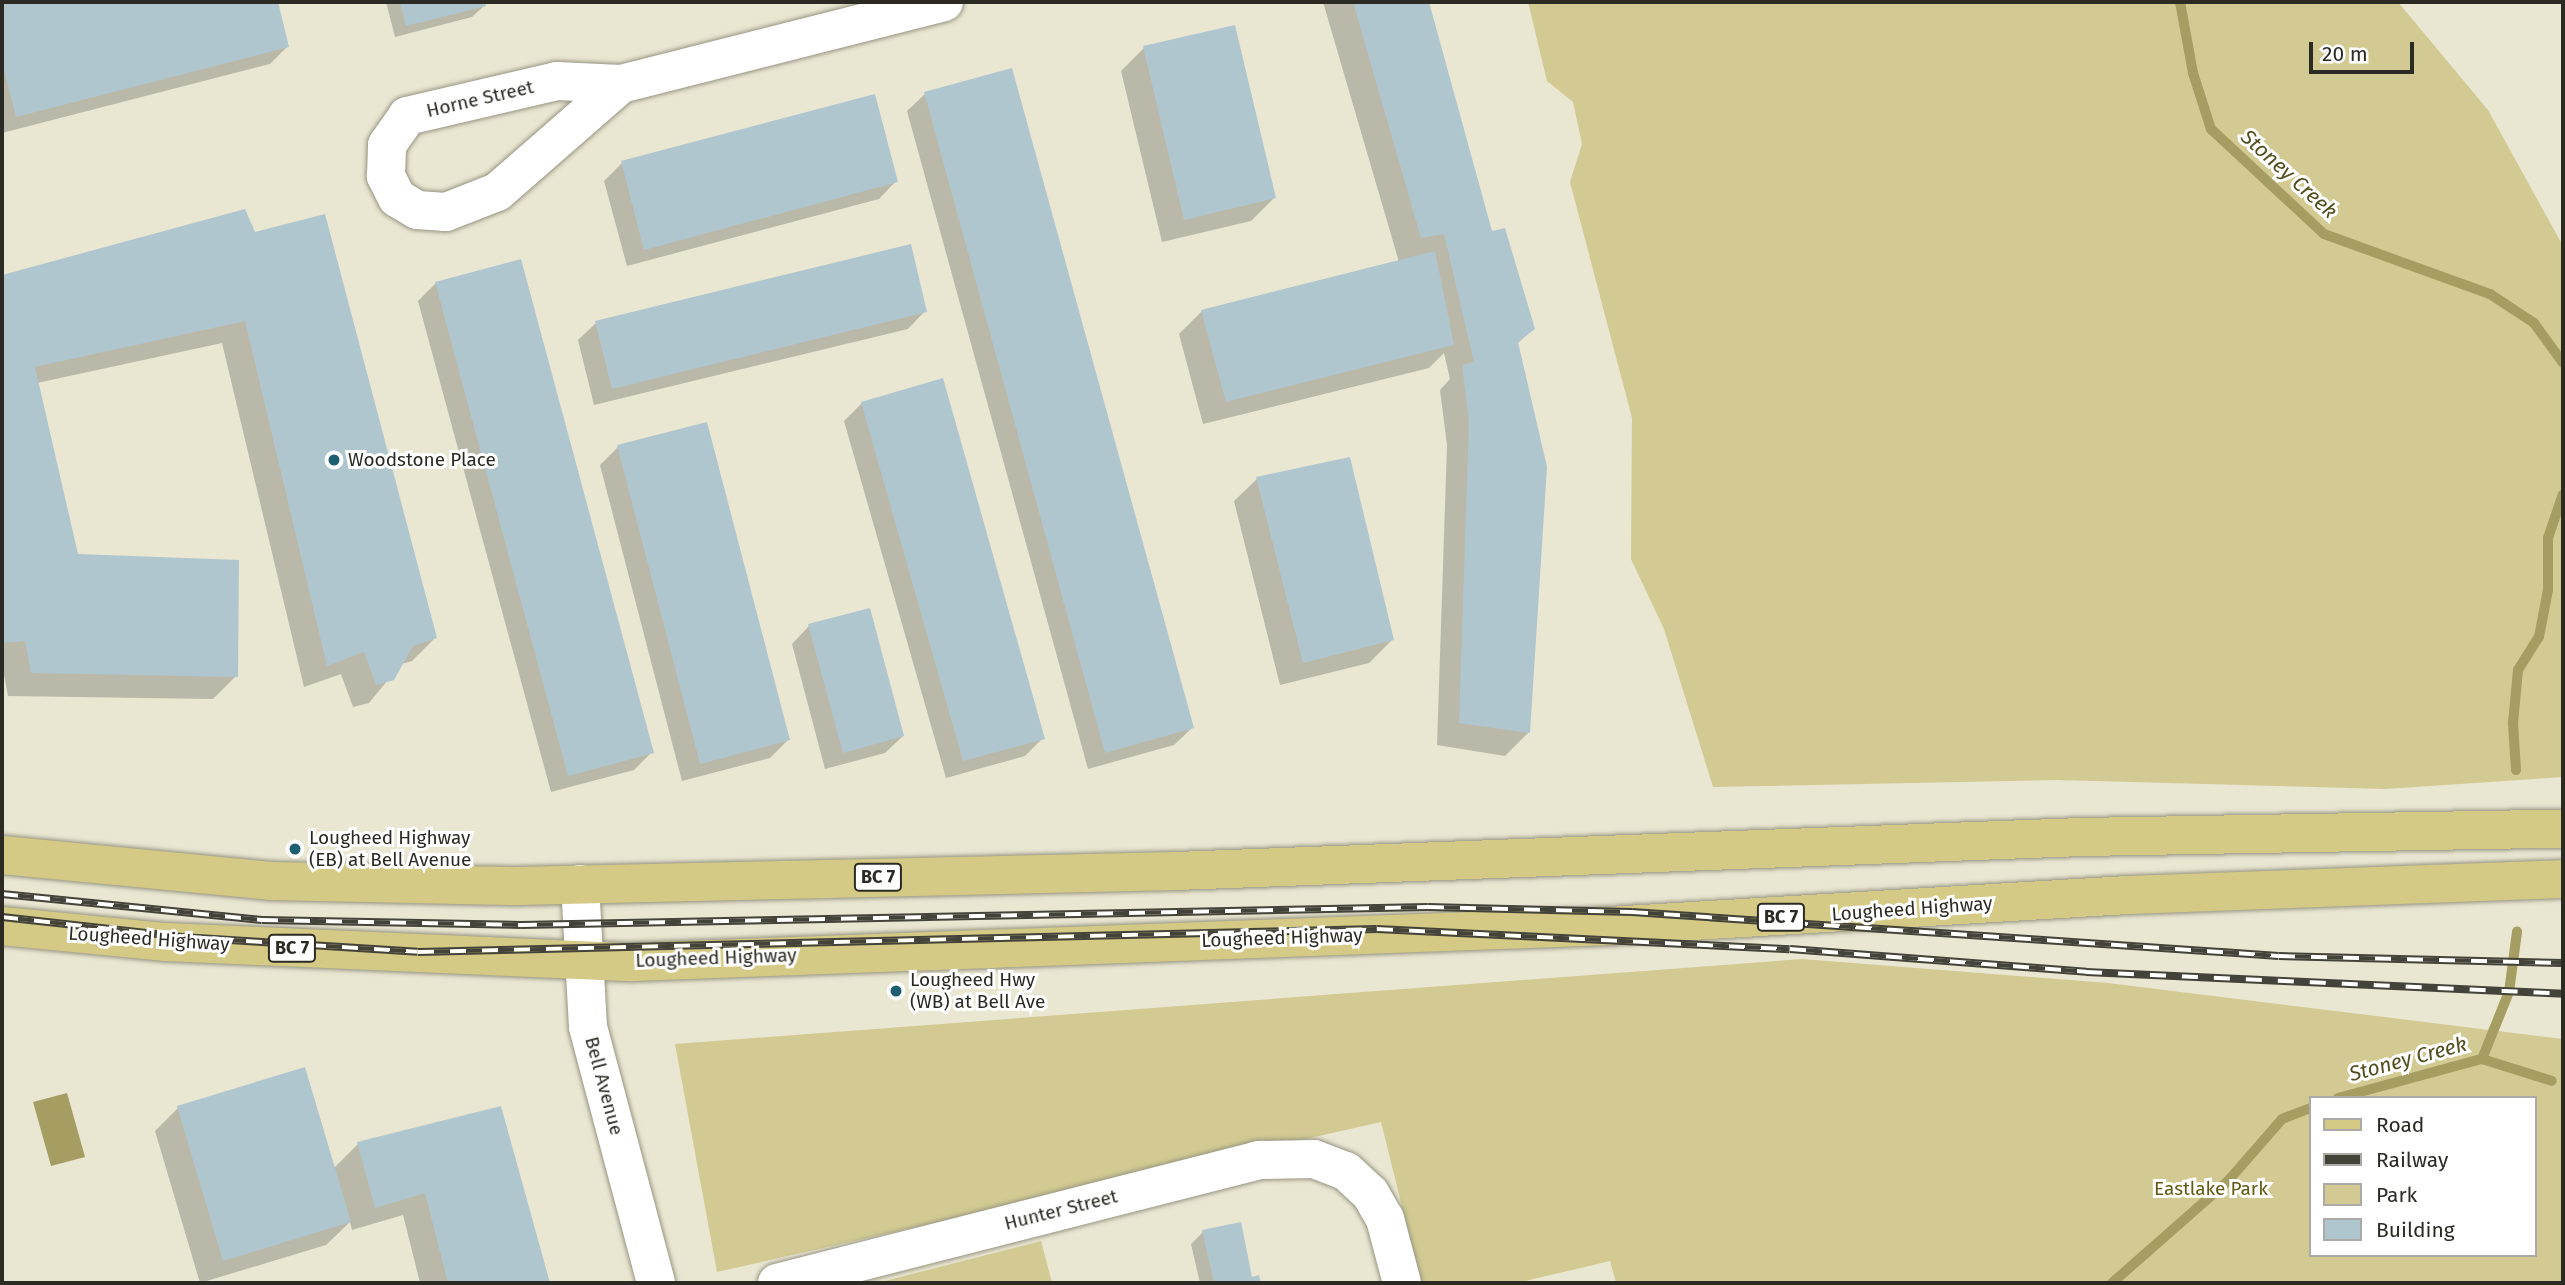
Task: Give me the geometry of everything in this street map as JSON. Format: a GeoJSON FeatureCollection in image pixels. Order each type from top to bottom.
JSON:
{"type":"FeatureCollection","features":[{"type":"Feature","properties":{"kind":"main road","name":"BC 7"},"geometry":{"type":"LineString","coordinates":[[2,855],[191,875],[325,884],[580,884],[1176,871],[2081,837],[2563,829]]}},
{"type":"Feature","properties":{"kind":"main road","name":"Lougheed Highway"},"geometry":{"type":"LineString","coordinates":[[2,926],[166,942],[633,962],[1609,926],[2155,894],[2563,878]]}},
{"type":"Feature","properties":{"kind":"street","name":"Horne Street"},"geometry":{"type":"LineString","coordinates":[[621,85],[497,192],[446,212],[417,210],[397,198],[386,176],[387,145],[408,116],[556,80],[621,85],[944,2]]}},
{"type":"Feature","properties":{"kind":"street","name":"Bell Avenue"},"geometry":{"type":"LineString","coordinates":[[580,884],[588,1027],[656,1283]]}},
{"type":"Feature","properties":{"kind":"street","name":"Hunter Street"},"geometry":{"type":"LineString","coordinates":[[777,1283],[1258,1160],[1314,1159],[1346,1171],[1370,1193],[1385,1219],[1402,1283]]}},
{"type":"Feature","properties":{"kind":"green space"},"geometry":{"type":"Polygon","coordinates":[[[1528,2],[2398,2],[2488,110],[2563,246],[2563,777],[2385,789],[2057,780],[1713,787],[1664,629],[1631,559],[1632,418],[1570,182],[1582,144],[1573,102],[1547,81],[1528,2]]]}},
{"type":"Feature","properties":{"kind":"green space","name":"Eastlake Park"},"geometry":{"type":"Polygon","coordinates":[[[1802,959],[2108,983],[2563,1039],[2563,1283],[1616,1283],[1610,1261],[1517,1283],[1421,1283],[1381,1122],[717,1272],[675,1044],[1802,959]]]}},
{"type":"Feature","properties":{"kind":"green space"},"geometry":{"type":"Polygon","coordinates":[[[1041,1241],[1052,1283],[877,1283],[1041,1241]]]}},
{"type":"Feature","properties":{"kind":"shaded area"},"geometry":{"type":"Polygon","coordinates":[[[67,1093],[85,1157],[51,1166],[33,1102],[67,1093]]]}},
{"type":"Feature","properties":{"kind":"building"},"geometry":{"type":"Polygon","coordinates":[[[2,2],[278,2],[289,47],[16,117],[2,62],[2,2]]]}},
{"type":"Feature","properties":{"kind":"building"},"geometry":{"type":"Polygon","coordinates":[[[400,2],[485,2],[486,6],[406,26],[400,2]]]}},
{"type":"Feature","properties":{"kind":"building"},"geometry":{"type":"Polygon","coordinates":[[[1353,2],[1429,2],[1492,231],[1505,228],[1535,329],[1518,342],[1547,467],[1530,733],[1459,723],[1469,421],[1462,365],[1474,362],[1444,234],[1421,238],[1353,2]]]}},
{"type":"Feature","properties":{"kind":"building"},"geometry":{"type":"Polygon","coordinates":[[[1235,25],[1276,198],[1184,220],[1143,46],[1235,25]]]}},
{"type":"Feature","properties":{"kind":"building"},"geometry":{"type":"Polygon","coordinates":[[[1012,68],[1194,728],[1105,753],[924,92],[1012,68]]]}},
{"type":"Feature","properties":{"kind":"building"},"geometry":{"type":"Polygon","coordinates":[[[875,94],[898,182],[644,250],[621,161],[875,94]]]}},
{"type":"Feature","properties":{"kind":"building","name":"Woodstone Place"},"geometry":{"type":"Polygon","coordinates":[[[245,209],[255,232],[325,214],[437,638],[413,646],[394,680],[376,685],[364,652],[327,666],[245,321],[35,367],[78,554],[239,560],[238,677],[31,673],[25,641],[2,643],[2,275],[245,209]]]}},
{"type":"Feature","properties":{"kind":"building"},"geometry":{"type":"Polygon","coordinates":[[[911,244],[927,312],[612,389],[595,321],[911,244]]]}},
{"type":"Feature","properties":{"kind":"building"},"geometry":{"type":"Polygon","coordinates":[[[1435,251],[1454,345],[1226,402],[1201,310],[1435,251]]]}},
{"type":"Feature","properties":{"kind":"building"},"geometry":{"type":"Polygon","coordinates":[[[521,259],[654,753],[568,776],[435,282],[521,259]]]}},
{"type":"Feature","properties":{"kind":"building"},"geometry":{"type":"Polygon","coordinates":[[[943,378],[1045,739],[963,761],[861,402],[943,378]]]}},
{"type":"Feature","properties":{"kind":"building"},"geometry":{"type":"Polygon","coordinates":[[[707,422],[790,740],[700,764],[617,445],[707,422]]]}},
{"type":"Feature","properties":{"kind":"building"},"geometry":{"type":"Polygon","coordinates":[[[1350,457],[1394,640],[1303,663],[1256,477],[1350,457]]]}},
{"type":"Feature","properties":{"kind":"building"},"geometry":{"type":"Polygon","coordinates":[[[870,608],[904,736],[843,753],[808,624],[870,608]]]}},
{"type":"Feature","properties":{"kind":"building"},"geometry":{"type":"Polygon","coordinates":[[[305,1067],[351,1222],[223,1261],[177,1106],[305,1067]]]}},
{"type":"Feature","properties":{"kind":"building"},"geometry":{"type":"Polygon","coordinates":[[[501,1106],[550,1283],[448,1283],[425,1193],[375,1208],[357,1142],[501,1106]]]}},
{"type":"Feature","properties":{"kind":"building"},"geometry":{"type":"Polygon","coordinates":[[[1241,1222],[1252,1277],[1259,1275],[1261,1283],[1214,1283],[1202,1230],[1241,1222]]]}},
{"type":"Feature","properties":{"kind":"waterway","name":"Stoney Creek"},"geometry":{"type":"LineString","coordinates":[[2180,2],[2193,73],[2211,129],[2324,234],[2490,294],[2534,323],[2563,363]]}},
{"type":"Feature","properties":{"kind":"waterway","name":"Stoney Creek"},"geometry":{"type":"LineString","coordinates":[[2516,770],[2513,723],[2518,670],[2539,637],[2548,590],[2548,538],[2563,494]]}},
{"type":"Feature","properties":{"kind":"waterway","name":"Stoney Creek"},"geometry":{"type":"LineString","coordinates":[[2345,1096],[2482,1059],[2509,992],[2517,932]]}},
{"type":"Feature","properties":{"kind":"waterway"},"geometry":{"type":"LineString","coordinates":[[2482,1059],[2552,1081]]}},
{"type":"Feature","properties":{"kind":"waterway","name":"Stoney Creek"},"geometry":{"type":"LineString","coordinates":[[2112,1283],[2228,1181],[2282,1119],[2310,1108]]}},
{"type":"Feature","properties":{"kind":"railway"},"geometry":{"type":"LineString","coordinates":[[2,894],[262,920],[521,925],[1428,907],[1632,912],[2279,956],[2563,963]]}},
{"type":"Feature","properties":{"kind":"railway"},"geometry":{"type":"LineString","coordinates":[[2,917],[182,937],[418,952],[1377,929],[1790,949],[2086,972],[2563,994]]}},
{"type":"Feature","properties":{"kind":"place","name":"Woodstone Place"},"geometry":{"type":"Point","coordinates":[334,460]}},
{"type":"Feature","properties":{"kind":"place","name":"Lougheed Highway (EB) at Bell Avenue"},"geometry":{"type":"Point","coordinates":[295,849]}},
{"type":"Feature","properties":{"kind":"place","name":"Lougheed Hwy (WB) at Bell Ave"},"geometry":{"type":"Point","coordinates":[896,991]}}]}
